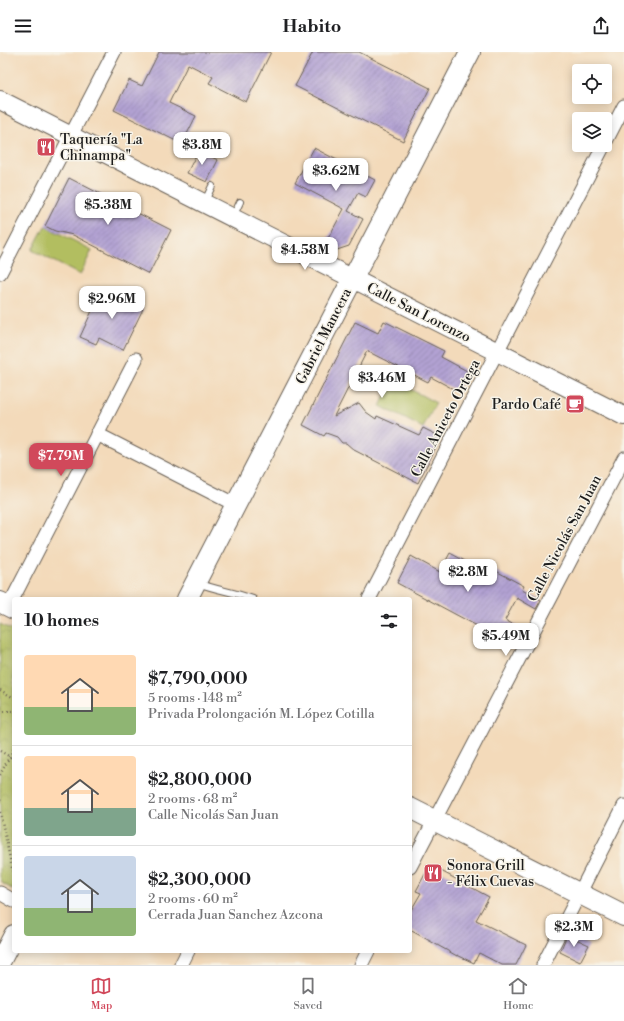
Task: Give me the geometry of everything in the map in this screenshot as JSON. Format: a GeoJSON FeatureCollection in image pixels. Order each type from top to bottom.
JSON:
{"type":"FeatureCollection","features":[{"type":"Feature","properties":{"kind":"main road","name":"Gabriel Mancera"},"geometry":{"type":"LineString","coordinates":[[192,591],[470,52]]}},
{"type":"Feature","properties":{"kind":"main road"},"geometry":{"type":"LineString","coordinates":[[412,809],[579,894],[623,913]]}},
{"type":"Feature","properties":{"kind":"main road"},"geometry":{"type":"LineString","coordinates":[[0,962],[12,939]]}},
{"type":"Feature","properties":{"kind":"street"},"geometry":{"type":"LineString","coordinates":[[0,273],[114,52]]}},
{"type":"Feature","properties":{"kind":"street","name":"Calle San Lorenzo"},"geometry":{"type":"LineString","coordinates":[[0,100],[204,203],[237,210],[353,279],[624,416]]}},
{"type":"Feature","properties":{"kind":"street","name":"Calle Aniceto Ortega"},"geometry":{"type":"LineString","coordinates":[[612,129],[624,106]]}},
{"type":"Feature","properties":{"kind":"street","name":"Calle Aniceto Ortega"},"geometry":{"type":"LineString","coordinates":[[369,597],[498,352],[600,152]]}},
{"type":"Feature","properties":{"kind":"street"},"geometry":{"type":"LineString","coordinates":[[12,597],[136,359]]}},
{"type":"Feature","properties":{"kind":"street"},"geometry":{"type":"LineString","coordinates":[[97,434],[236,505]]}},
{"type":"Feature","properties":{"kind":"street","name":"Calle Nicolás San Juan"},"geometry":{"type":"LineString","coordinates":[[412,863],[624,458]]}},
{"type":"Feature","properties":{"kind":"street"},"geometry":{"type":"LineString","coordinates":[[543,965],[623,812]]}},
{"type":"Feature","properties":{"kind":"street"},"geometry":{"type":"LineString","coordinates":[[0,893],[12,900]]}},
{"type":"Feature","properties":{"kind":"street"},"geometry":{"type":"LineString","coordinates":[[181,965],[187,953]]}},
{"type":"Feature","properties":{"kind":"street"},"geometry":{"type":"LineString","coordinates":[[361,965],[367,953]]}},
{"type":"Feature","properties":{"kind":"lane"},"geometry":{"type":"LineString","coordinates":[[204,203],[212,186]]}},
{"type":"Feature","properties":{"kind":"lane"},"geometry":{"type":"LineString","coordinates":[[192,591],[213,589],[227,591],[246,597]]}},
{"type":"Feature","properties":{"kind":"path"},"geometry":{"type":"LineString","coordinates":[[0,690],[12,697]]}},
{"type":"Feature","properties":{"kind":"path"},"geometry":{"type":"LineString","coordinates":[[0,712],[12,711]]}},
{"type":"Feature","properties":{"kind":"path"},"geometry":{"type":"LineString","coordinates":[[0,751],[12,758]]}},
{"type":"Feature","properties":{"kind":"path"},"geometry":{"type":"LineString","coordinates":[[0,775],[12,751]]}},
{"type":"Feature","properties":{"kind":"path"},"geometry":{"type":"LineString","coordinates":[[0,799],[0,804]]}},
{"type":"Feature","properties":{"kind":"path"},"geometry":{"type":"LineString","coordinates":[[0,812],[12,868]]}},
{"type":"Feature","properties":{"kind":"green space"},"geometry":{"type":"Polygon","coordinates":[[[45,226],[92,250],[80,275],[32,250],[45,226]]]}},
{"type":"Feature","properties":{"kind":"green space"},"geometry":{"type":"Polygon","coordinates":[[[393,380],[436,403],[423,428],[380,406],[393,380]]]}},
{"type":"Feature","properties":{"kind":"green space"},"geometry":{"type":"Polygon","coordinates":[[[0,624],[12,630],[12,889],[3,884],[0,877],[0,624]]]}},
{"type":"Feature","properties":{"kind":"building"},"geometry":{"type":"Polygon","coordinates":[[[159,52],[271,52],[246,102],[209,83],[213,77],[188,64],[169,103],[196,116],[182,144],[114,110],[129,80],[142,86],[159,52]]]}},
{"type":"Feature","properties":{"kind":"building"},"geometry":{"type":"Polygon","coordinates":[[[313,52],[359,52],[430,88],[403,141],[295,86],[313,52]]]}},
{"type":"Feature","properties":{"kind":"building"},"geometry":{"type":"Polygon","coordinates":[[[314,148],[375,180],[366,197],[358,193],[348,211],[363,219],[349,246],[337,250],[325,244],[344,209],[295,183],[314,148]]]}},
{"type":"Feature","properties":{"kind":"building"},"geometry":{"type":"Polygon","coordinates":[[[198,151],[218,160],[207,182],[187,173],[198,151]]]}},
{"type":"Feature","properties":{"kind":"building"},"geometry":{"type":"Polygon","coordinates":[[[69,178],[171,230],[149,274],[73,235],[55,231],[45,226],[69,178]]]}},
{"type":"Feature","properties":{"kind":"building"},"geometry":{"type":"Polygon","coordinates":[[[102,289],[143,309],[123,350],[99,338],[96,344],[80,337],[102,289]]]}},
{"type":"Feature","properties":{"kind":"building"},"geometry":{"type":"Polygon","coordinates":[[[384,321],[444,351],[441,357],[467,371],[457,391],[431,377],[428,382],[367,351],[334,416],[359,403],[366,412],[376,419],[377,416],[419,435],[423,428],[441,437],[418,483],[354,450],[346,443],[342,443],[337,437],[326,433],[324,436],[303,425],[355,322],[378,333],[384,321]]]}},
{"type":"Feature","properties":{"kind":"building"},"geometry":{"type":"Polygon","coordinates":[[[450,553],[493,576],[496,571],[524,586],[522,590],[541,600],[536,609],[517,598],[505,620],[516,626],[507,642],[397,583],[411,556],[440,572],[450,553]]]}},
{"type":"Feature","properties":{"kind":"building"},"geometry":{"type":"Polygon","coordinates":[[[430,865],[489,897],[476,920],[526,945],[516,965],[502,965],[479,953],[474,963],[457,956],[412,931],[412,909],[421,893],[416,891],[430,865]]]}},
{"type":"Feature","properties":{"kind":"building"},"geometry":{"type":"Polygon","coordinates":[[[567,935],[589,945],[580,962],[560,952],[567,935]]]}},
{"type":"Feature","properties":{"kind":"place","name":"Taquería \"La Chinampa\""},"geometry":{"type":"Point","coordinates":[46,147]}},
{"type":"Feature","properties":{"kind":"place","name":"Pardo Café"},"geometry":{"type":"Point","coordinates":[575,404]}},
{"type":"Feature","properties":{"kind":"place","name":"Sonora Grill - Félix Cuevas"},"geometry":{"type":"Point","coordinates":[433,873]}}]}
